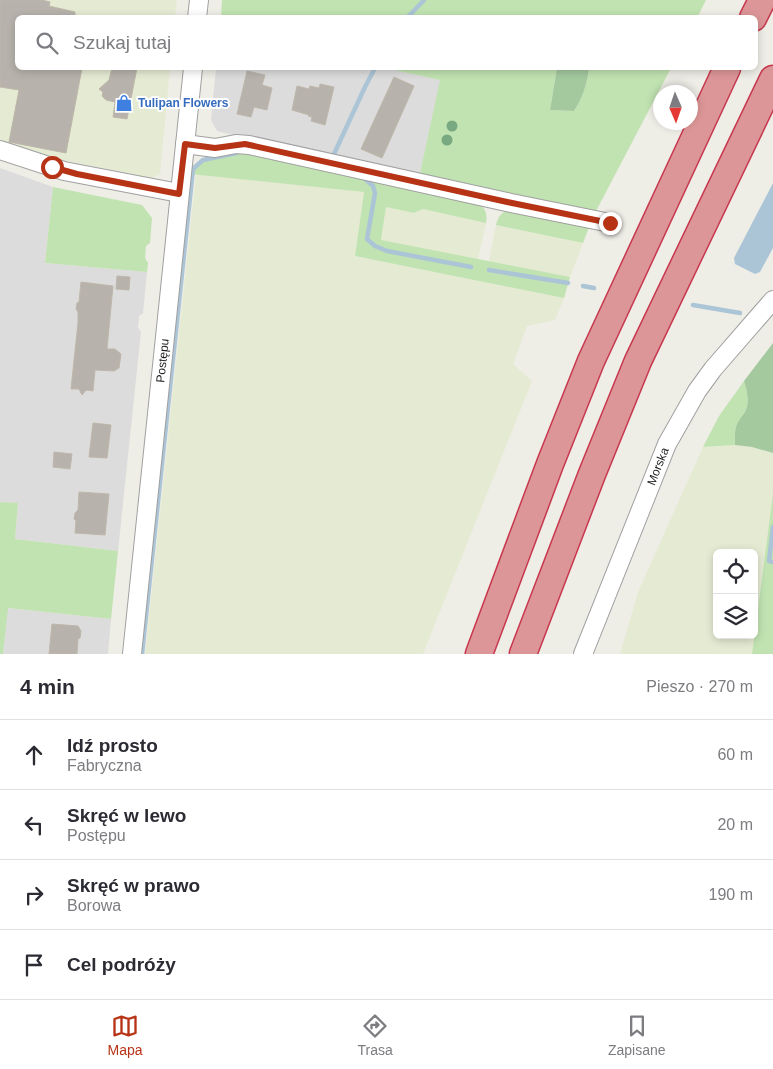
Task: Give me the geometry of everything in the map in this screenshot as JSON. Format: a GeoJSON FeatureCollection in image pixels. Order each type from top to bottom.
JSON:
{"type":"FeatureCollection","features":[{"type":"Feature","properties":{"kind":"highway"},"geometry":{"type":"LineString","coordinates":[[754,15],[762,0]]}},
{"type":"Feature","properties":{"kind":"highway"},"geometry":{"type":"LineString","coordinates":[[479,654],[550,464],[591,361],[725,70]]}},
{"type":"Feature","properties":{"kind":"highway"},"geometry":{"type":"LineString","coordinates":[[523,654],[588,483],[638,361],[773,79]]}},
{"type":"Feature","properties":{"kind":"street"},"geometry":{"type":"LineString","coordinates":[[197,15],[199,0]]}},
{"type":"Feature","properties":{"kind":"street","name":"Postępu"},"geometry":{"type":"LineString","coordinates":[[132,654],[192,70]]}},
{"type":"Feature","properties":{"kind":"street"},"geometry":{"type":"LineString","coordinates":[[185,144],[215,148],[236,144],[249,145],[610,223]]}},
{"type":"Feature","properties":{"kind":"street"},"geometry":{"type":"LineString","coordinates":[[0,150],[64,171],[179,194]]}},
{"type":"Feature","properties":{"kind":"street","name":"Morska"},"geometry":{"type":"LineString","coordinates":[[583,654],[667,444],[696,391],[773,300]]}},
{"type":"Feature","properties":{"kind":"shaded area"},"geometry":{"type":"Polygon","coordinates":[[[216,70],[394,70],[441,80],[419,178],[265,143],[263,139],[217,131],[211,120],[216,70]]]}},
{"type":"Feature","properties":{"kind":"shaded area"},"geometry":{"type":"Polygon","coordinates":[[[0,168],[53,187],[45,263],[147,272],[143,313],[139,316],[138,328],[141,332],[118,551],[15,539],[18,504],[0,502],[0,168]]]}},
{"type":"Feature","properties":{"kind":"shaded area"},"geometry":{"type":"Polygon","coordinates":[[[7,608],[111,619],[108,654],[3,654],[7,608]]]}},
{"type":"Feature","properties":{"kind":"green space"},"geometry":{"type":"Polygon","coordinates":[[[0,0],[177,0],[175,15],[15,15],[15,70],[170,70],[160,174],[152,178],[58,159],[0,140],[0,0]]]}},
{"type":"Feature","properties":{"kind":"green space"},"geometry":{"type":"Polygon","coordinates":[[[222,0],[706,0],[698,15],[221,15],[222,0]]]}},
{"type":"Feature","properties":{"kind":"green space"},"geometry":{"type":"Polygon","coordinates":[[[394,70],[557,70],[550,110],[574,111],[584,90],[589,70],[670,70],[662,85],[653,85],[653,102],[595,213],[419,178],[440,80],[394,70]]]}},
{"type":"Feature","properties":{"kind":"green space"},"geometry":{"type":"Polygon","coordinates":[[[557,70],[589,70],[584,90],[574,111],[550,110],[557,70]]]}},
{"type":"Feature","properties":{"kind":"green space"},"geometry":{"type":"Polygon","coordinates":[[[240,149],[477,201],[485,210],[486,223],[423,209],[414,213],[386,207],[381,240],[570,277],[564,298],[355,256],[364,192],[190,174],[192,168],[203,159],[240,149]]]}},
{"type":"Feature","properties":{"kind":"green space"},"geometry":{"type":"Polygon","coordinates":[[[196,174],[364,192],[355,256],[564,298],[555,320],[527,326],[513,364],[532,381],[423,654],[145,654],[196,174]]]}},
{"type":"Feature","properties":{"kind":"green space"},"geometry":{"type":"Polygon","coordinates":[[[53,187],[142,205],[152,218],[150,243],[146,246],[147,272],[45,263],[53,187]]]}},
{"type":"Feature","properties":{"kind":"green space"},"geometry":{"type":"Polygon","coordinates":[[[386,207],[414,213],[423,209],[486,223],[478,259],[381,241],[386,207]]]}},
{"type":"Feature","properties":{"kind":"green space"},"geometry":{"type":"Polygon","coordinates":[[[510,209],[589,227],[583,243],[496,225],[501,215],[510,209]]]}},
{"type":"Feature","properties":{"kind":"green space"},"geometry":{"type":"Polygon","coordinates":[[[496,225],[583,243],[570,277],[489,261],[496,225]]]}},
{"type":"Feature","properties":{"kind":"green space"},"geometry":{"type":"Polygon","coordinates":[[[773,343],[773,453],[752,447],[735,445],[735,430],[745,412],[748,401],[744,381],[773,343]]]}},
{"type":"Feature","properties":{"kind":"green space"},"geometry":{"type":"Polygon","coordinates":[[[744,381],[748,401],[745,412],[736,427],[735,445],[703,447],[719,416],[744,381]]]}},
{"type":"Feature","properties":{"kind":"green space"},"geometry":{"type":"Polygon","coordinates":[[[735,445],[752,447],[773,453],[773,494],[758,608],[758,549],[713,549],[713,639],[754,639],[752,654],[620,654],[638,592],[703,447],[735,445]]]}},
{"type":"Feature","properties":{"kind":"green space"},"geometry":{"type":"Polygon","coordinates":[[[773,494],[773,654],[752,654],[754,639],[758,639],[758,608],[773,494]]]}},
{"type":"Feature","properties":{"kind":"green space"},"geometry":{"type":"Polygon","coordinates":[[[0,502],[18,503],[15,539],[118,551],[111,619],[8,608],[3,654],[0,654],[0,502]]]}},
{"type":"Feature","properties":{"kind":"water"},"geometry":{"type":"Polygon","coordinates":[[[773,183],[773,248],[760,272],[755,274],[735,264],[734,258],[773,183]]]}},
{"type":"Feature","properties":{"kind":"building"},"geometry":{"type":"Polygon","coordinates":[[[0,0],[42,0],[50,2],[49,6],[75,12],[75,15],[15,15],[15,70],[82,70],[66,153],[9,142],[19,90],[0,87],[0,0]]]}},
{"type":"Feature","properties":{"kind":"building"},"geometry":{"type":"Polygon","coordinates":[[[112,70],[137,70],[127,119],[113,117],[115,102],[106,100],[102,96],[103,92],[99,89],[109,80],[112,70]]]}},
{"type":"Feature","properties":{"kind":"building"},"geometry":{"type":"Polygon","coordinates":[[[247,71],[265,75],[262,85],[272,88],[267,110],[254,107],[251,117],[237,114],[247,71]]]}},
{"type":"Feature","properties":{"kind":"building"},"geometry":{"type":"Polygon","coordinates":[[[394,77],[414,86],[382,158],[361,149],[394,77]]]}},
{"type":"Feature","properties":{"kind":"building"},"geometry":{"type":"Polygon","coordinates":[[[320,84],[334,87],[325,125],[311,121],[312,117],[309,115],[292,110],[297,86],[309,89],[310,86],[319,88],[320,84]]]}},
{"type":"Feature","properties":{"kind":"building"},"geometry":{"type":"Polygon","coordinates":[[[117,276],[130,277],[129,290],[116,289],[117,276]]]}},
{"type":"Feature","properties":{"kind":"building"},"geometry":{"type":"Polygon","coordinates":[[[81,282],[113,286],[107,349],[115,349],[121,354],[119,368],[114,371],[95,370],[93,391],[86,390],[82,395],[79,389],[71,389],[78,323],[78,312],[76,309],[79,302],[81,282]]]}},
{"type":"Feature","properties":{"kind":"building"},"geometry":{"type":"Polygon","coordinates":[[[93,423],[111,425],[107,458],[89,457],[93,423]]]}},
{"type":"Feature","properties":{"kind":"building"},"geometry":{"type":"Polygon","coordinates":[[[54,452],[72,454],[70,469],[53,467],[54,452]]]}},
{"type":"Feature","properties":{"kind":"building"},"geometry":{"type":"Polygon","coordinates":[[[79,492],[109,494],[105,535],[75,533],[76,521],[74,519],[75,513],[78,510],[79,492]]]}},
{"type":"Feature","properties":{"kind":"building"},"geometry":{"type":"Polygon","coordinates":[[[52,624],[78,626],[81,631],[80,638],[78,639],[77,654],[49,654],[52,624]]]}},
{"type":"Feature","properties":{"kind":"waterway"},"geometry":{"type":"LineString","coordinates":[[410,15],[424,0]]}},
{"type":"Feature","properties":{"kind":"waterway"},"geometry":{"type":"LineString","coordinates":[[334,154],[374,70]]}},
{"type":"Feature","properties":{"kind":"waterway"},"geometry":{"type":"LineString","coordinates":[[142,654],[193,169],[203,160],[237,153]]}},
{"type":"Feature","properties":{"kind":"waterway"},"geometry":{"type":"LineString","coordinates":[[364,178],[373,186],[375,193],[367,239],[375,246],[387,251],[471,267]]}},
{"type":"Feature","properties":{"kind":"waterway"},"geometry":{"type":"LineString","coordinates":[[489,270],[568,283]]}},
{"type":"Feature","properties":{"kind":"waterway"},"geometry":{"type":"LineString","coordinates":[[583,286],[594,288]]}},
{"type":"Feature","properties":{"kind":"waterway"},"geometry":{"type":"LineString","coordinates":[[693,305],[740,313]]}},
{"type":"Feature","properties":{"kind":"waterway"},"geometry":{"type":"LineString","coordinates":[[773,527],[769,561],[773,562]]}},
{"type":"Feature","properties":{"kind":"place","name":"Tulipan Flowers"},"geometry":{"type":"Point","coordinates":[124,103]}},
{"type":"Feature","properties":{"kind":"route"},"geometry":{"type":"LineString","coordinates":[[52,167],[77,174],[179,194],[185,144],[215,148],[245,144],[610,223]]}}]}
